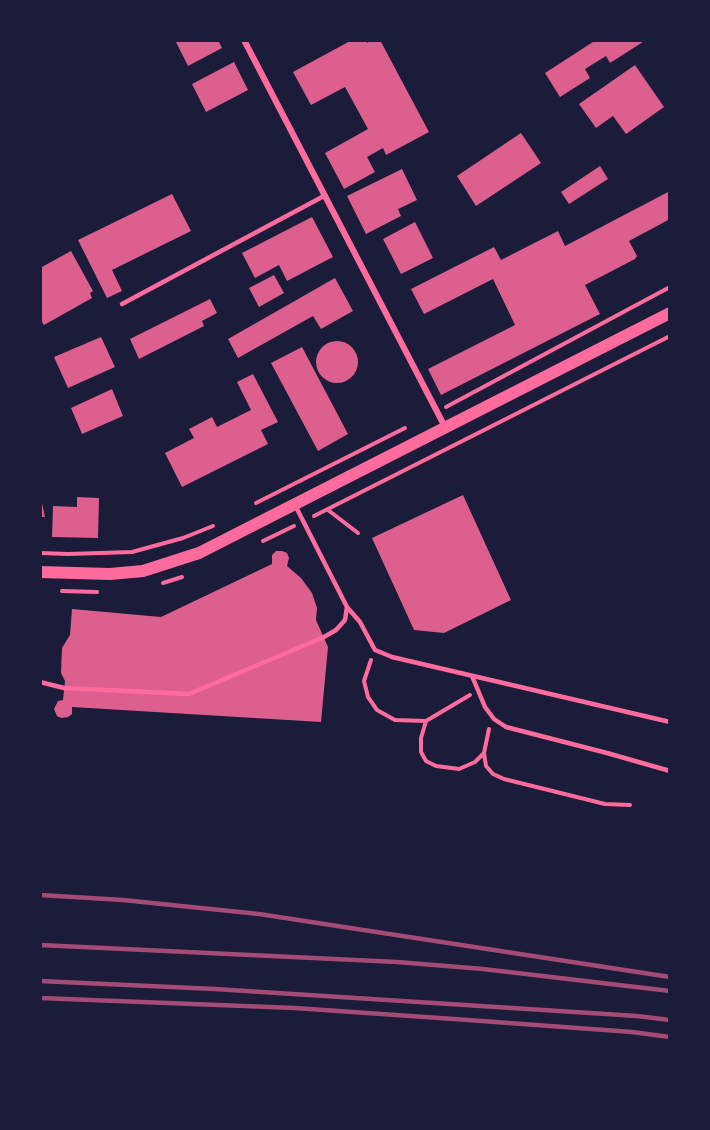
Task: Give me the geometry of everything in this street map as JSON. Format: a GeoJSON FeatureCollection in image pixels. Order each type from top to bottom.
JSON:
{"type":"FeatureCollection","features":[{"type":"Feature","properties":{"kind":"main road"},"geometry":{"type":"LineString","coordinates":[[40,572],[110,574],[143,571],[170,564],[231,538],[669,313]]}},
{"type":"Feature","properties":{"kind":"street"},"geometry":{"type":"LineString","coordinates":[[245,41],[445,428]]}},
{"type":"Feature","properties":{"kind":"lane"},"geometry":{"type":"LineString","coordinates":[[122,304],[324,196]]}},
{"type":"Feature","properties":{"kind":"lane"},"geometry":{"type":"LineString","coordinates":[[295,505],[347,607],[360,622],[375,650],[392,657],[669,722]]}},
{"type":"Feature","properties":{"kind":"lane"},"geometry":{"type":"LineString","coordinates":[[40,682],[64,688],[189,694],[324,637],[345,621],[347,607]]}},
{"type":"Feature","properties":{"kind":"lane"},"geometry":{"type":"LineString","coordinates":[[472,676],[485,707],[506,728],[669,771]]}},
{"type":"Feature","properties":{"kind":"path"},"geometry":{"type":"LineString","coordinates":[[437,412],[669,286]]}},
{"type":"Feature","properties":{"kind":"path"},"geometry":{"type":"LineString","coordinates":[[248,508],[407,427]]}},
{"type":"Feature","properties":{"kind":"path"},"geometry":{"type":"LineString","coordinates":[[328,510],[358,533]]}},
{"type":"Feature","properties":{"kind":"path"},"geometry":{"type":"LineString","coordinates":[[40,552],[68,554],[132,552],[183,538],[220,523]]}},
{"type":"Feature","properties":{"kind":"path"},"geometry":{"type":"LineString","coordinates":[[375,650],[364,681],[368,697],[377,710],[395,720],[426,721],[478,690]]}},
{"type":"Feature","properties":{"kind":"path"},"geometry":{"type":"LineString","coordinates":[[491,715],[484,753],[486,766],[493,774],[504,779],[605,804],[630,805]]}},
{"type":"Feature","properties":{"kind":"path"},"geometry":{"type":"LineString","coordinates":[[426,721],[421,738],[421,752],[426,761],[436,766],[459,769],[484,753]]}},
{"type":"Feature","properties":{"kind":"building"},"geometry":{"type":"Polygon","coordinates":[[[175,40],[218,40],[222,48],[188,66],[175,40]]]}},
{"type":"Feature","properties":{"kind":"building"},"geometry":{"type":"Polygon","coordinates":[[[352,40],[366,40],[367,43],[380,40],[429,132],[386,155],[383,148],[367,157],[375,172],[344,189],[325,153],[368,129],[345,87],[311,105],[293,72],[352,40]]]}},
{"type":"Feature","properties":{"kind":"building"},"geometry":{"type":"Polygon","coordinates":[[[596,40],[646,40],[610,63],[606,56],[585,69],[590,78],[560,97],[545,73],[596,40]]]}},
{"type":"Feature","properties":{"kind":"building"},"geometry":{"type":"Polygon","coordinates":[[[234,62],[248,90],[206,112],[192,84],[234,62]]]}},
{"type":"Feature","properties":{"kind":"building"},"geometry":{"type":"Polygon","coordinates":[[[635,65],[664,107],[626,134],[613,116],[596,128],[579,104],[635,65]]]}},
{"type":"Feature","properties":{"kind":"building"},"geometry":{"type":"Polygon","coordinates":[[[521,133],[541,163],[476,206],[457,176],[521,133]]]}},
{"type":"Feature","properties":{"kind":"building"},"geometry":{"type":"Polygon","coordinates":[[[600,166],[608,179],[569,204],[561,192],[600,166]]]}},
{"type":"Feature","properties":{"kind":"building"},"geometry":{"type":"Polygon","coordinates":[[[402,169],[417,200],[398,209],[401,216],[366,234],[347,196],[402,169]]]}},
{"type":"Feature","properties":{"kind":"building"},"geometry":{"type":"Polygon","coordinates":[[[670,191],[670,219],[629,241],[637,256],[635,259],[585,285],[600,314],[441,395],[428,369],[515,325],[493,279],[424,314],[411,289],[494,247],[501,260],[558,231],[565,246],[670,191]]]}},
{"type":"Feature","properties":{"kind":"building"},"geometry":{"type":"Polygon","coordinates":[[[172,194],[191,231],[112,270],[122,291],[107,298],[78,240],[172,194]]]}},
{"type":"Feature","properties":{"kind":"building"},"geometry":{"type":"Polygon","coordinates":[[[312,217],[333,257],[287,281],[279,265],[255,278],[242,253],[312,217]]]}},
{"type":"Feature","properties":{"kind":"building"},"geometry":{"type":"Polygon","coordinates":[[[415,222],[433,258],[401,274],[383,239],[415,222]]]}},
{"type":"Feature","properties":{"kind":"building"},"geometry":{"type":"Polygon","coordinates":[[[71,251],[93,291],[90,293],[92,298],[44,325],[40,319],[40,268],[71,251]]]}},
{"type":"Feature","properties":{"kind":"building"},"geometry":{"type":"Polygon","coordinates":[[[274,275],[284,293],[259,307],[249,288],[274,275]]]}},
{"type":"Feature","properties":{"kind":"building"},"geometry":{"type":"Polygon","coordinates":[[[335,278],[353,311],[321,329],[313,316],[238,358],[228,339],[335,278]]]}},
{"type":"Feature","properties":{"kind":"building"},"geometry":{"type":"Polygon","coordinates":[[[210,299],[217,313],[202,321],[204,326],[139,359],[130,339],[210,299]]]}},
{"type":"Feature","properties":{"kind":"building"},"geometry":{"type":"Polygon","coordinates":[[[101,337],[115,367],[68,388],[54,357],[101,337]]]}},
{"type":"Feature","properties":{"kind":"building"},"geometry":{"type":"Polygon","coordinates":[[[337,341],[352,347],[358,362],[352,377],[337,383],[322,377],[316,362],[322,347],[337,341]]]}},
{"type":"Feature","properties":{"kind":"building"},"geometry":{"type":"Polygon","coordinates":[[[302,347],[348,434],[318,451],[271,363],[302,347]]]}},
{"type":"Feature","properties":{"kind":"building"},"geometry":{"type":"Polygon","coordinates":[[[253,374],[278,422],[261,430],[268,444],[182,487],[165,453],[194,438],[189,429],[212,417],[217,427],[251,410],[237,382],[253,374]]]}},
{"type":"Feature","properties":{"kind":"building"},"geometry":{"type":"Polygon","coordinates":[[[112,389],[123,416],[82,434],[71,408],[112,389]]]}},
{"type":"Feature","properties":{"kind":"building"},"geometry":{"type":"Polygon","coordinates":[[[40,494],[45,517],[40,517],[40,494]]]}},
{"type":"Feature","properties":{"kind":"building"},"geometry":{"type":"Polygon","coordinates":[[[463,495],[511,600],[444,633],[414,630],[372,538],[463,495]]]}},
{"type":"Feature","properties":{"kind":"building"},"geometry":{"type":"Polygon","coordinates":[[[77,497],[99,498],[98,538],[52,537],[53,506],[77,507],[77,497]]]}},
{"type":"Feature","properties":{"kind":"building"},"geometry":{"type":"Polygon","coordinates":[[[276,551],[287,553],[289,558],[287,566],[301,578],[312,593],[317,608],[316,620],[328,647],[321,722],[72,707],[72,714],[68,717],[57,716],[54,709],[58,701],[63,700],[65,681],[61,673],[62,648],[70,635],[72,609],[161,617],[272,564],[272,555],[276,551]]]}},
{"type":"Feature","properties":{"kind":"railway"},"geometry":{"type":"LineString","coordinates":[[40,895],[123,900],[259,914],[670,977]]}},
{"type":"Feature","properties":{"kind":"railway"},"geometry":{"type":"LineString","coordinates":[[40,945],[397,962],[483,969],[670,991]]}},
{"type":"Feature","properties":{"kind":"railway"},"geometry":{"type":"LineString","coordinates":[[40,981],[215,989],[670,1020]]}},
{"type":"Feature","properties":{"kind":"railway"},"geometry":{"type":"LineString","coordinates":[[40,998],[295,1008],[632,1032],[670,1037]]}}]}
